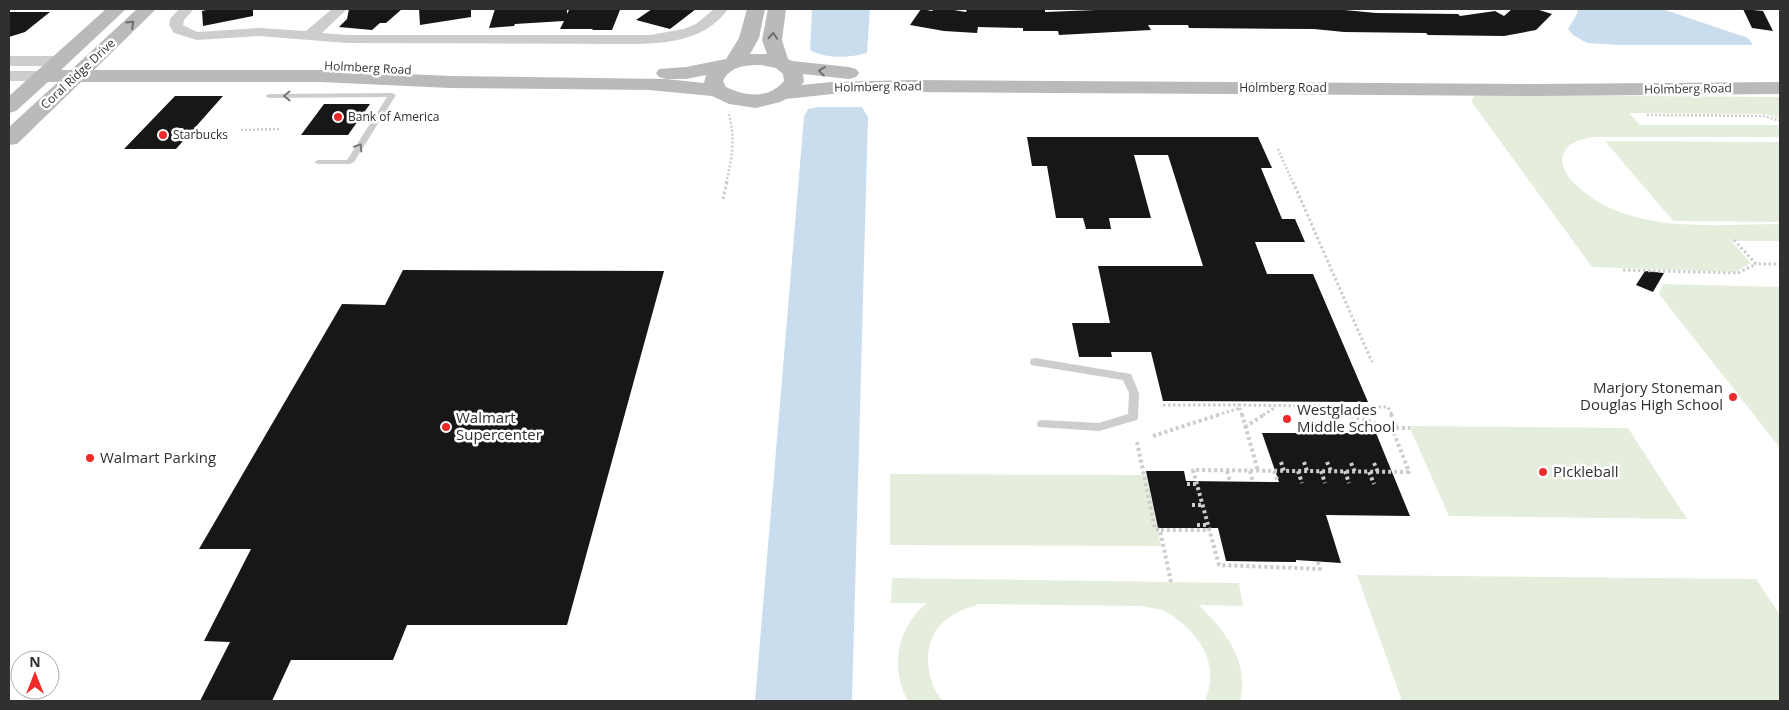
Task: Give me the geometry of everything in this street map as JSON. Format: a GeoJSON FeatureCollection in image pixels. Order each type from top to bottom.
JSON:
{"type":"FeatureCollection","features":[{"type":"Feature","properties":{"kind":"street","name":"Coral Ridge Drive"},"geometry":{"type":"LineString","coordinates":[[9,107],[117,9]]}},
{"type":"Feature","properties":{"kind":"street","name":"Coral Ridge Drive"},"geometry":{"type":"LineString","coordinates":[[9,139],[74,76],[148,9]]}},
{"type":"Feature","properties":{"kind":"street"},"geometry":{"type":"LineString","coordinates":[[188,9],[176,25],[185,34],[197,36],[259,32],[375,39],[647,40],[695,31],[705,26],[721,9]]}},
{"type":"Feature","properties":{"kind":"street"},"geometry":{"type":"LineString","coordinates":[[312,35],[340,9]]}},
{"type":"Feature","properties":{"kind":"street"},"geometry":{"type":"LineString","coordinates":[[721,99],[713,81],[720,70],[743,52],[749,42],[756,9]]}},
{"type":"Feature","properties":{"kind":"street"},"geometry":{"type":"LineString","coordinates":[[777,9],[772,40],[783,64],[794,72],[795,79],[792,86],[785,93]]}},
{"type":"Feature","properties":{"kind":"street","name":"Holmberg Road"},"geometry":{"type":"LineString","coordinates":[[9,61],[288,63],[455,72],[649,74],[686,73],[751,59],[840,73],[1445,78],[1780,76]]}},
{"type":"Feature","properties":{"kind":"street","name":"Holmberg Road"},"geometry":{"type":"LineString","coordinates":[[9,76],[321,76],[450,82],[649,84],[681,86],[721,99],[748,102],[762,101],[785,93],[832,88],[913,86],[1536,90],[1780,88]]}},
{"type":"Feature","properties":{"kind":"lane"},"geometry":{"type":"LineString","coordinates":[[269,96],[392,96],[350,162],[318,162]]}},
{"type":"Feature","properties":{"kind":"lane"},"geometry":{"type":"LineString","coordinates":[[1035,362],[1127,377],[1134,393],[1133,417],[1099,428],[1042,424]]}},
{"type":"Feature","properties":{"kind":"path"},"geometry":{"type":"LineString","coordinates":[[721,99],[731,119],[734,139],[723,199]]}},
{"type":"Feature","properties":{"kind":"path"},"geometry":{"type":"LineString","coordinates":[[1646,115],[1764,116],[1780,120]]}},
{"type":"Feature","properties":{"kind":"path"},"geometry":{"type":"LineString","coordinates":[[241,130],[280,129]]}},
{"type":"Feature","properties":{"kind":"path"},"geometry":{"type":"LineString","coordinates":[[1278,149],[1372,362]]}},
{"type":"Feature","properties":{"kind":"path"},"geometry":{"type":"LineString","coordinates":[[1734,240],[1756,264]]}},
{"type":"Feature","properties":{"kind":"path"},"geometry":{"type":"LineString","coordinates":[[1623,270],[1738,273],[1756,264],[1780,264]]}},
{"type":"Feature","properties":{"kind":"path"},"geometry":{"type":"LineString","coordinates":[[1163,405],[1388,407],[1397,428]]}},
{"type":"Feature","properties":{"kind":"path"},"geometry":{"type":"LineString","coordinates":[[1245,427],[1277,406]]}},
{"type":"Feature","properties":{"kind":"path"},"geometry":{"type":"LineString","coordinates":[[1317,406],[1392,428],[1410,428]]}},
{"type":"Feature","properties":{"kind":"path"},"geometry":{"type":"LineString","coordinates":[[1239,407],[1258,471]]}},
{"type":"Feature","properties":{"kind":"path"},"geometry":{"type":"LineString","coordinates":[[1153,436],[1239,407]]}},
{"type":"Feature","properties":{"kind":"path"},"geometry":{"type":"LineString","coordinates":[[1318,562],[1320,569],[1277,568],[1233,563],[1219,565],[1194,470],[1409,472],[1392,428]]}},
{"type":"Feature","properties":{"kind":"path"},"geometry":{"type":"LineString","coordinates":[[1137,442],[1155,529],[1209,527]]}},
{"type":"Feature","properties":{"kind":"path"},"geometry":{"type":"LineString","coordinates":[[1281,462],[1284,471]]}},
{"type":"Feature","properties":{"kind":"path"},"geometry":{"type":"LineString","coordinates":[[1304,462],[1307,471]]}},
{"type":"Feature","properties":{"kind":"path"},"geometry":{"type":"LineString","coordinates":[[1327,462],[1331,471]]}},
{"type":"Feature","properties":{"kind":"path"},"geometry":{"type":"LineString","coordinates":[[1351,463],[1355,472]]}},
{"type":"Feature","properties":{"kind":"path"},"geometry":{"type":"LineString","coordinates":[[1374,463],[1378,472]]}},
{"type":"Feature","properties":{"kind":"path"},"geometry":{"type":"LineString","coordinates":[[1227,471],[1230,482]]}},
{"type":"Feature","properties":{"kind":"path"},"geometry":{"type":"LineString","coordinates":[[1250,471],[1253,482]]}},
{"type":"Feature","properties":{"kind":"path"},"geometry":{"type":"LineString","coordinates":[[1274,471],[1278,482]]}},
{"type":"Feature","properties":{"kind":"path"},"geometry":{"type":"LineString","coordinates":[[1298,471],[1302,482]]}},
{"type":"Feature","properties":{"kind":"path"},"geometry":{"type":"LineString","coordinates":[[1321,471],[1325,483]]}},
{"type":"Feature","properties":{"kind":"path"},"geometry":{"type":"LineString","coordinates":[[1345,471],[1349,483]]}},
{"type":"Feature","properties":{"kind":"path"},"geometry":{"type":"LineString","coordinates":[[1369,472],[1374,484]]}},
{"type":"Feature","properties":{"kind":"path"},"geometry":{"type":"LineString","coordinates":[[1187,484],[1197,484]]}},
{"type":"Feature","properties":{"kind":"path"},"geometry":{"type":"LineString","coordinates":[[1192,505],[1203,505]]}},
{"type":"Feature","properties":{"kind":"path"},"geometry":{"type":"LineString","coordinates":[[1197,525],[1209,527]]}},
{"type":"Feature","properties":{"kind":"path"},"geometry":{"type":"LineString","coordinates":[[1160,530],[1171,582]]}},
{"type":"Feature","properties":{"kind":"path"},"geometry":{"type":"LineString","coordinates":[[1275,562],[1277,568]]}},
{"type":"Feature","properties":{"kind":"green space"},"geometry":{"type":"Polygon","coordinates":[[[1475,96],[1780,97],[1780,119],[1766,114],[1629,113],[1640,125],[1780,125],[1780,137],[1594,137],[1571,144],[1563,155],[1562,163],[1568,177],[1573,182],[1594,199],[1618,211],[1644,219],[1671,223],[1699,225],[1780,224],[1780,241],[1731,241],[1751,263],[1735,272],[1592,267],[1471,101],[1475,96]]]}},
{"type":"Feature","properties":{"kind":"green space"},"geometry":{"type":"Polygon","coordinates":[[[1605,141],[1780,142],[1780,222],[1673,221],[1605,141]]]}},
{"type":"Feature","properties":{"kind":"green space"},"geometry":{"type":"Polygon","coordinates":[[[1663,284],[1780,287],[1780,448],[1659,294],[1663,284]]]}},
{"type":"Feature","properties":{"kind":"green space","name":"PIckleball"},"geometry":{"type":"Polygon","coordinates":[[[1409,426],[1628,428],[1687,519],[1449,516],[1409,426]]]}},
{"type":"Feature","properties":{"kind":"green space"},"geometry":{"type":"Polygon","coordinates":[[[890,474],[1147,475],[1161,546],[890,545],[890,474]]]}},
{"type":"Feature","properties":{"kind":"green space"},"geometry":{"type":"Polygon","coordinates":[[[1357,575],[1756,579],[1780,615],[1780,701],[1402,701],[1357,575]]]}},
{"type":"Feature","properties":{"kind":"green space"},"geometry":{"type":"Polygon","coordinates":[[[892,578],[1239,583],[1243,606],[1199,605],[1226,636],[1233,648],[1241,672],[1240,701],[1205,701],[1209,690],[1210,670],[1204,651],[1199,642],[1184,625],[1162,610],[1139,606],[979,604],[951,616],[941,624],[932,637],[929,647],[928,666],[933,686],[943,701],[908,701],[899,675],[900,648],[903,635],[909,623],[927,603],[891,603],[892,578]]]}},
{"type":"Feature","properties":{"kind":"water"},"geometry":{"type":"Polygon","coordinates":[[[812,9],[870,9],[867,53],[838,57],[823,55],[810,50],[812,9]]]}},
{"type":"Feature","properties":{"kind":"water"},"geometry":{"type":"Polygon","coordinates":[[[1578,9],[1662,9],[1748,38],[1753,45],[1619,45],[1587,43],[1573,35],[1568,29],[1578,9]]]}},
{"type":"Feature","properties":{"kind":"water"},"geometry":{"type":"Polygon","coordinates":[[[819,107],[862,107],[868,117],[852,701],[755,701],[804,117],[808,109],[819,107]]]}},
{"type":"Feature","properties":{"kind":"building"},"geometry":{"type":"Polygon","coordinates":[[[211,9],[253,9],[253,16],[203,26],[202,11],[211,9]]]}},
{"type":"Feature","properties":{"kind":"building"},"geometry":{"type":"Polygon","coordinates":[[[349,9],[402,9],[386,23],[380,23],[372,30],[339,27],[347,19],[349,9]]]}},
{"type":"Feature","properties":{"kind":"building"},"geometry":{"type":"Polygon","coordinates":[[[419,9],[471,9],[471,17],[420,25],[419,9]]]}},
{"type":"Feature","properties":{"kind":"building"},"geometry":{"type":"Polygon","coordinates":[[[495,9],[567,9],[567,14],[569,10],[620,10],[612,30],[592,30],[560,29],[564,21],[515,24],[514,26],[489,28],[495,9]]]}},
{"type":"Feature","properties":{"kind":"building"},"geometry":{"type":"Polygon","coordinates":[[[652,9],[696,9],[670,29],[636,20],[652,9]]]}},
{"type":"Feature","properties":{"kind":"building"},"geometry":{"type":"Polygon","coordinates":[[[921,9],[932,11],[934,9],[948,9],[966,12],[967,9],[1045,10],[1045,12],[1122,9],[1334,9],[1376,13],[1458,14],[1460,16],[1495,11],[1504,16],[1512,9],[1536,9],[1552,14],[1536,30],[1504,36],[1344,32],[1314,29],[1189,28],[1188,25],[1148,25],[1151,30],[1059,35],[1058,31],[1023,31],[1023,28],[978,27],[977,33],[944,31],[910,25],[921,9]]]}},
{"type":"Feature","properties":{"kind":"building"},"geometry":{"type":"Polygon","coordinates":[[[1743,9],[1763,11],[1773,31],[1752,28],[1743,9]]]}},
{"type":"Feature","properties":{"kind":"building"},"geometry":{"type":"Polygon","coordinates":[[[9,12],[50,12],[25,32],[9,37],[9,12]]]}},
{"type":"Feature","properties":{"kind":"building"},"geometry":{"type":"Polygon","coordinates":[[[175,96],[223,96],[176,149],[124,149],[175,96]]]}},
{"type":"Feature","properties":{"kind":"building","name":"Bank of America"},"geometry":{"type":"Polygon","coordinates":[[[324,104],[370,104],[348,135],[301,135],[324,104]]]}},
{"type":"Feature","properties":{"kind":"building"},"geometry":{"type":"Polygon","coordinates":[[[1027,137],[1258,137],[1272,168],[1261,168],[1282,219],[1295,219],[1305,242],[1255,242],[1267,274],[1313,274],[1368,402],[1163,401],[1151,352],[1111,352],[1112,357],[1079,357],[1072,323],[1110,323],[1098,266],[1203,266],[1168,155],[1134,155],[1151,218],[1109,218],[1111,229],[1086,229],[1083,218],[1056,218],[1047,166],[1032,166],[1027,137]]]}},
{"type":"Feature","properties":{"kind":"building","name":"Walmart Supercenter"},"geometry":{"type":"Polygon","coordinates":[[[403,270],[664,271],[567,625],[407,625],[393,660],[291,660],[272,701],[200,701],[230,642],[204,641],[251,549],[199,549],[342,304],[385,305],[403,270]]]}},
{"type":"Feature","properties":{"kind":"building"},"geometry":{"type":"Polygon","coordinates":[[[1645,271],[1664,273],[1653,292],[1636,285],[1645,271]]]}},
{"type":"Feature","properties":{"kind":"building"},"geometry":{"type":"Polygon","coordinates":[[[1262,433],[1376,433],[1410,516],[1326,515],[1341,563],[1296,560],[1296,562],[1226,561],[1218,528],[1158,528],[1146,471],[1184,471],[1186,481],[1279,482],[1262,433]]]}},
{"type":"Feature","properties":{"kind":"place","name":"Bank of America"},"geometry":{"type":"Point","coordinates":[338,117]}},
{"type":"Feature","properties":{"kind":"place","name":"Starbucks"},"geometry":{"type":"Point","coordinates":[163,135]}},
{"type":"Feature","properties":{"kind":"place","name":"Marjory Stoneman Douglas High School"},"geometry":{"type":"Point","coordinates":[1733,397]}},
{"type":"Feature","properties":{"kind":"place","name":"Westglades Middle School"},"geometry":{"type":"Point","coordinates":[1287,419]}},
{"type":"Feature","properties":{"kind":"place","name":"Walmart Supercenter"},"geometry":{"type":"Point","coordinates":[446,427]}},
{"type":"Feature","properties":{"kind":"place","name":"Walmart Parking"},"geometry":{"type":"Point","coordinates":[90,458]}},
{"type":"Feature","properties":{"kind":"place","name":"PIckleball"},"geometry":{"type":"Point","coordinates":[1543,472]}}]}
